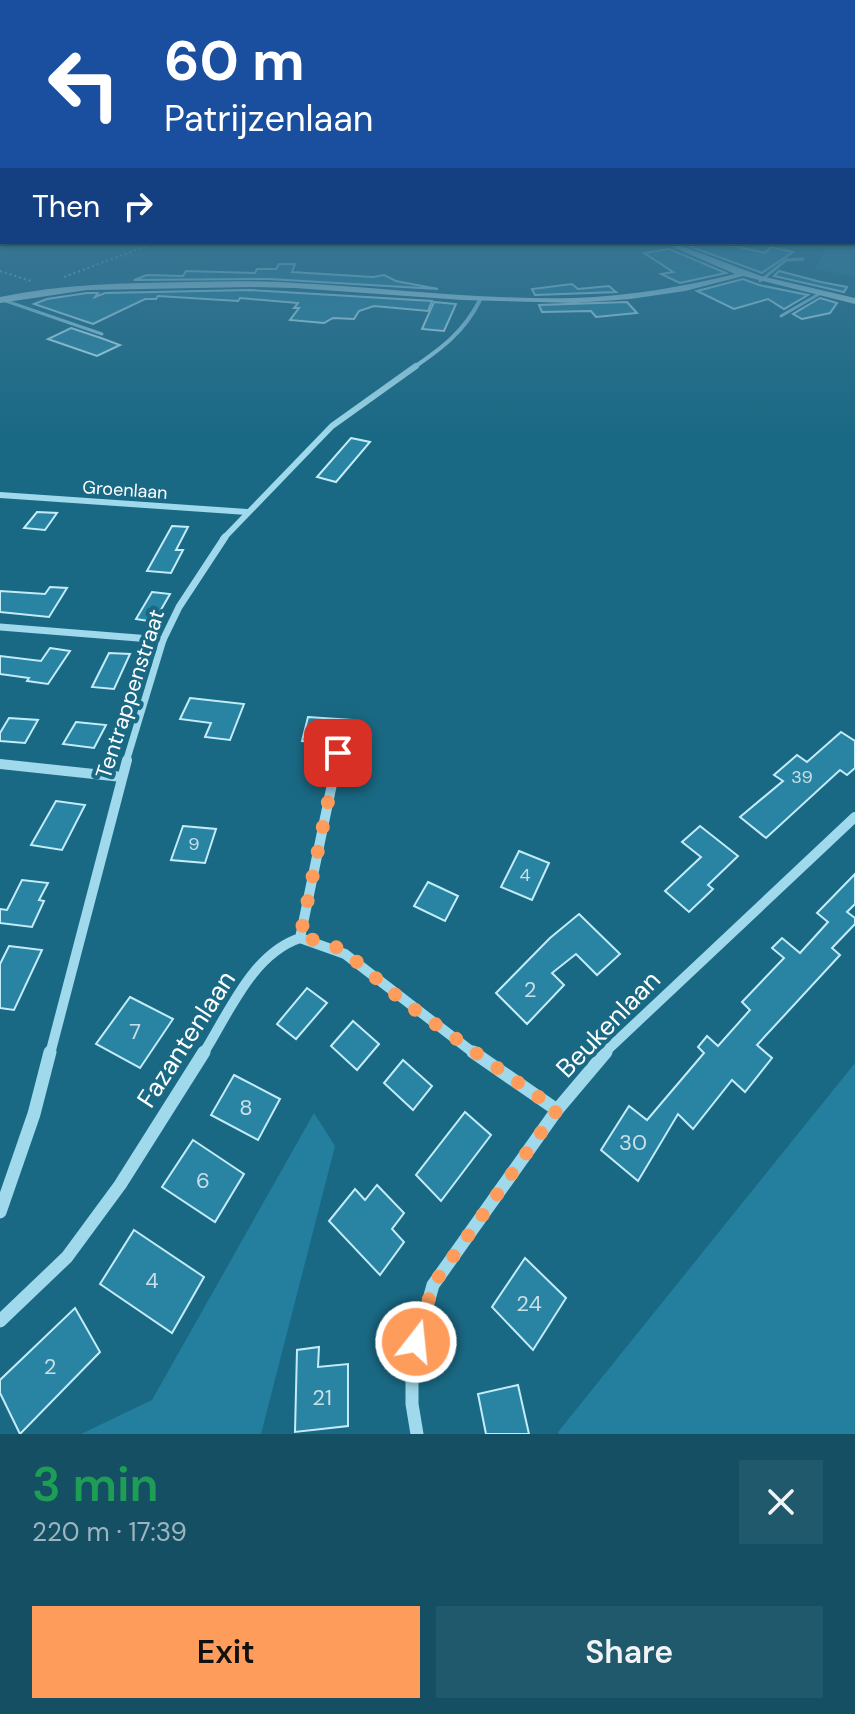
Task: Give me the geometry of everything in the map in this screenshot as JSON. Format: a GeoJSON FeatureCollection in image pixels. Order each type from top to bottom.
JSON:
{"type":"FeatureCollection","features":[{"type":"Feature","properties":{"kind":"street","name":"Tentrappenstraat"},"geometry":{"type":"LineString","coordinates":[[0,1212],[34,1114],[122,777],[163,640],[209,556],[247,512],[332,426],[452,341],[469,322],[478,304]]}},
{"type":"Feature","properties":{"kind":"street","name":"Groenlaan"},"geometry":{"type":"LineString","coordinates":[[0,495],[247,512]]}},
{"type":"Feature","properties":{"kind":"street"},"geometry":{"type":"LineString","coordinates":[[0,627],[163,640]]}},
{"type":"Feature","properties":{"kind":"street"},"geometry":{"type":"LineString","coordinates":[[338,753],[300,938],[323,941],[344,951],[404,1002],[557,1110]]}},
{"type":"Feature","properties":{"kind":"street"},"geometry":{"type":"LineString","coordinates":[[0,764],[122,777]]}},
{"type":"Feature","properties":{"kind":"street","name":"Beukenlaan"},"geometry":{"type":"LineString","coordinates":[[417,1434],[412,1404],[412,1360],[433,1285],[557,1110],[599,1058],[855,817]]}},
{"type":"Feature","properties":{"kind":"street","name":"Fazantenlaan"},"geometry":{"type":"LineString","coordinates":[[0,1321],[67,1257],[120,1185],[264,958],[282,944],[300,938]]}},
{"type":"Feature","properties":{"kind":"lane"},"geometry":{"type":"LineString","coordinates":[[13,304],[102,334]]}},
{"type":"Feature","properties":{"kind":"lane"},"geometry":{"type":"LineString","coordinates":[[781,316],[802,304]]}},
{"type":"Feature","properties":{"kind":"shaded area"},"geometry":{"type":"Polygon","coordinates":[[[855,1063],[855,1434],[559,1434],[558,1432],[855,1063]]]}},
{"type":"Feature","properties":{"kind":"shaded area"},"geometry":{"type":"Polygon","coordinates":[[[314,1113],[335,1146],[261,1434],[81,1434],[152,1400],[314,1113]]]}},
{"type":"Feature","properties":{"kind":"building"},"geometry":{"type":"Polygon","coordinates":[[[34,304],[135,304],[93,324],[34,304]]]}},
{"type":"Feature","properties":{"kind":"building"},"geometry":{"type":"Polygon","coordinates":[[[297,304],[431,304],[428,311],[374,306],[359,311],[354,319],[333,318],[324,323],[290,320],[299,308],[294,308],[297,304]]]}},
{"type":"Feature","properties":{"kind":"building"},"geometry":{"type":"Polygon","coordinates":[[[433,304],[456,304],[444,331],[422,329],[433,304]]]}},
{"type":"Feature","properties":{"kind":"building"},"geometry":{"type":"Polygon","coordinates":[[[629,304],[637,313],[596,317],[591,311],[542,312],[539,305],[629,304]]]}},
{"type":"Feature","properties":{"kind":"building"},"geometry":{"type":"Polygon","coordinates":[[[724,304],[751,304],[734,309],[724,304]]]}},
{"type":"Feature","properties":{"kind":"building"},"geometry":{"type":"Polygon","coordinates":[[[776,304],[793,304],[784,309],[776,304]]]}},
{"type":"Feature","properties":{"kind":"building"},"geometry":{"type":"Polygon","coordinates":[[[810,304],[836,304],[830,313],[802,319],[793,314],[810,304]]]}},
{"type":"Feature","properties":{"kind":"building"},"geometry":{"type":"Polygon","coordinates":[[[71,328],[120,345],[97,356],[48,339],[71,328]]]}},
{"type":"Feature","properties":{"kind":"building"},"geometry":{"type":"Polygon","coordinates":[[[351,438],[370,442],[336,482],[317,477],[351,438]]]}},
{"type":"Feature","properties":{"kind":"building"},"geometry":{"type":"Polygon","coordinates":[[[37,512],[57,513],[45,530],[24,528],[37,512]]]}},
{"type":"Feature","properties":{"kind":"building"},"geometry":{"type":"Polygon","coordinates":[[[172,526],[188,527],[176,550],[183,550],[171,573],[147,571],[172,526]]]}},
{"type":"Feature","properties":{"kind":"building"},"geometry":{"type":"Polygon","coordinates":[[[50,587],[67,588],[49,617],[0,612],[0,591],[45,594],[50,587]]]}},
{"type":"Feature","properties":{"kind":"building"},"geometry":{"type":"Polygon","coordinates":[[[152,592],[170,594],[154,622],[136,619],[152,592]]]}},
{"type":"Feature","properties":{"kind":"building"},"geometry":{"type":"Polygon","coordinates":[[[50,648],[70,651],[48,684],[0,674],[0,656],[41,661],[50,648]]]}},
{"type":"Feature","properties":{"kind":"building"},"geometry":{"type":"Polygon","coordinates":[[[109,653],[130,654],[114,689],[92,687],[109,653]]]}},
{"type":"Feature","properties":{"kind":"building"},"geometry":{"type":"Polygon","coordinates":[[[190,698],[244,704],[230,740],[205,737],[211,723],[180,719],[190,698]]]}},
{"type":"Feature","properties":{"kind":"building"},"geometry":{"type":"Polygon","coordinates":[[[308,717],[352,720],[347,744],[302,741],[308,717]]]}},
{"type":"Feature","properties":{"kind":"building"},"geometry":{"type":"Polygon","coordinates":[[[9,718],[38,720],[25,743],[0,741],[0,733],[9,718]]]}},
{"type":"Feature","properties":{"kind":"building"},"geometry":{"type":"Polygon","coordinates":[[[76,722],[106,725],[94,748],[63,744],[76,722]]]}},
{"type":"Feature","properties":{"kind":"building"},"geometry":{"type":"Polygon","coordinates":[[[841,732],[855,741],[855,768],[847,775],[840,770],[766,838],[740,817],[783,781],[774,775],[797,755],[807,762],[841,732]]]}},
{"type":"Feature","properties":{"kind":"building"},"geometry":{"type":"Polygon","coordinates":[[[56,801],[85,805],[62,850],[31,845],[56,801]]]}},
{"type":"Feature","properties":{"kind":"building"},"geometry":{"type":"Polygon","coordinates":[[[183,826],[216,829],[205,863],[171,860],[183,826]]]}},
{"type":"Feature","properties":{"kind":"building"},"geometry":{"type":"Polygon","coordinates":[[[700,826],[738,856],[708,885],[713,889],[689,912],[665,891],[701,857],[682,842],[700,826]]]}},
{"type":"Feature","properties":{"kind":"building"},"geometry":{"type":"Polygon","coordinates":[[[519,851],[549,863],[532,900],[501,887],[519,851]]]}},
{"type":"Feature","properties":{"kind":"building"},"geometry":{"type":"Polygon","coordinates":[[[855,874],[855,904],[847,912],[855,918],[855,924],[832,948],[840,955],[757,1045],[772,1058],[745,1092],[732,1080],[693,1129],[678,1114],[638,1181],[601,1150],[629,1106],[647,1120],[704,1053],[698,1047],[707,1036],[718,1046],[750,1010],[742,1002],[784,958],[772,948],[782,938],[800,953],[828,922],[817,913],[855,874]]]}},
{"type":"Feature","properties":{"kind":"building"},"geometry":{"type":"Polygon","coordinates":[[[22,880],[48,883],[39,900],[44,901],[32,927],[0,923],[0,909],[7,910],[22,880]]]}},
{"type":"Feature","properties":{"kind":"building"},"geometry":{"type":"Polygon","coordinates":[[[428,882],[458,896],[445,921],[414,906],[428,882]]]}},
{"type":"Feature","properties":{"kind":"building"},"geometry":{"type":"Polygon","coordinates":[[[579,914],[620,954],[597,975],[576,954],[552,973],[564,985],[527,1024],[496,993],[550,938],[579,914]]]}},
{"type":"Feature","properties":{"kind":"building"},"geometry":{"type":"Polygon","coordinates":[[[9,946],[42,950],[14,1010],[0,1008],[0,964],[9,946]]]}},
{"type":"Feature","properties":{"kind":"building"},"geometry":{"type":"Polygon","coordinates":[[[307,988],[327,1003],[296,1039],[277,1024],[307,988]]]}},
{"type":"Feature","properties":{"kind":"building"},"geometry":{"type":"Polygon","coordinates":[[[130,997],[173,1019],[140,1068],[96,1044],[130,997]]]}},
{"type":"Feature","properties":{"kind":"building"},"geometry":{"type":"Polygon","coordinates":[[[353,1021],[379,1044],[357,1070],[331,1046],[353,1021]]]}},
{"type":"Feature","properties":{"kind":"building"},"geometry":{"type":"Polygon","coordinates":[[[403,1060],[432,1086],[413,1110],[384,1083],[403,1060]]]}},
{"type":"Feature","properties":{"kind":"building"},"geometry":{"type":"Polygon","coordinates":[[[234,1075],[280,1099],[258,1140],[211,1115],[234,1075]]]}},
{"type":"Feature","properties":{"kind":"building"},"geometry":{"type":"Polygon","coordinates":[[[465,1112],[491,1135],[441,1201],[416,1175],[465,1112]]]}},
{"type":"Feature","properties":{"kind":"building"},"geometry":{"type":"Polygon","coordinates":[[[193,1140],[244,1174],[215,1222],[162,1187],[193,1140]]]}},
{"type":"Feature","properties":{"kind":"building"},"geometry":{"type":"Polygon","coordinates":[[[377,1185],[404,1213],[392,1229],[404,1242],[380,1275],[329,1221],[355,1189],[365,1200],[377,1185]]]}},
{"type":"Feature","properties":{"kind":"building"},"geometry":{"type":"Polygon","coordinates":[[[134,1230],[204,1277],[172,1333],[100,1284],[134,1230]]]}},
{"type":"Feature","properties":{"kind":"building"},"geometry":{"type":"Polygon","coordinates":[[[525,1258],[566,1298],[533,1350],[492,1307],[525,1258]]]}},
{"type":"Feature","properties":{"kind":"building"},"geometry":{"type":"Polygon","coordinates":[[[75,1308],[100,1352],[20,1434],[0,1393],[0,1380],[75,1308]]]}},
{"type":"Feature","properties":{"kind":"building"},"geometry":{"type":"Polygon","coordinates":[[[319,1347],[318,1367],[348,1364],[348,1426],[295,1432],[297,1350],[319,1347]]]}},
{"type":"Feature","properties":{"kind":"building"},"geometry":{"type":"Polygon","coordinates":[[[518,1385],[529,1434],[486,1434],[478,1394],[518,1385]]]}},
{"type":"Feature","properties":{"kind":"route"},"geometry":{"type":"LineString","coordinates":[[338,753],[300,938],[323,941],[344,951],[404,1002],[557,1110],[433,1285],[416,1342]]}}]}
